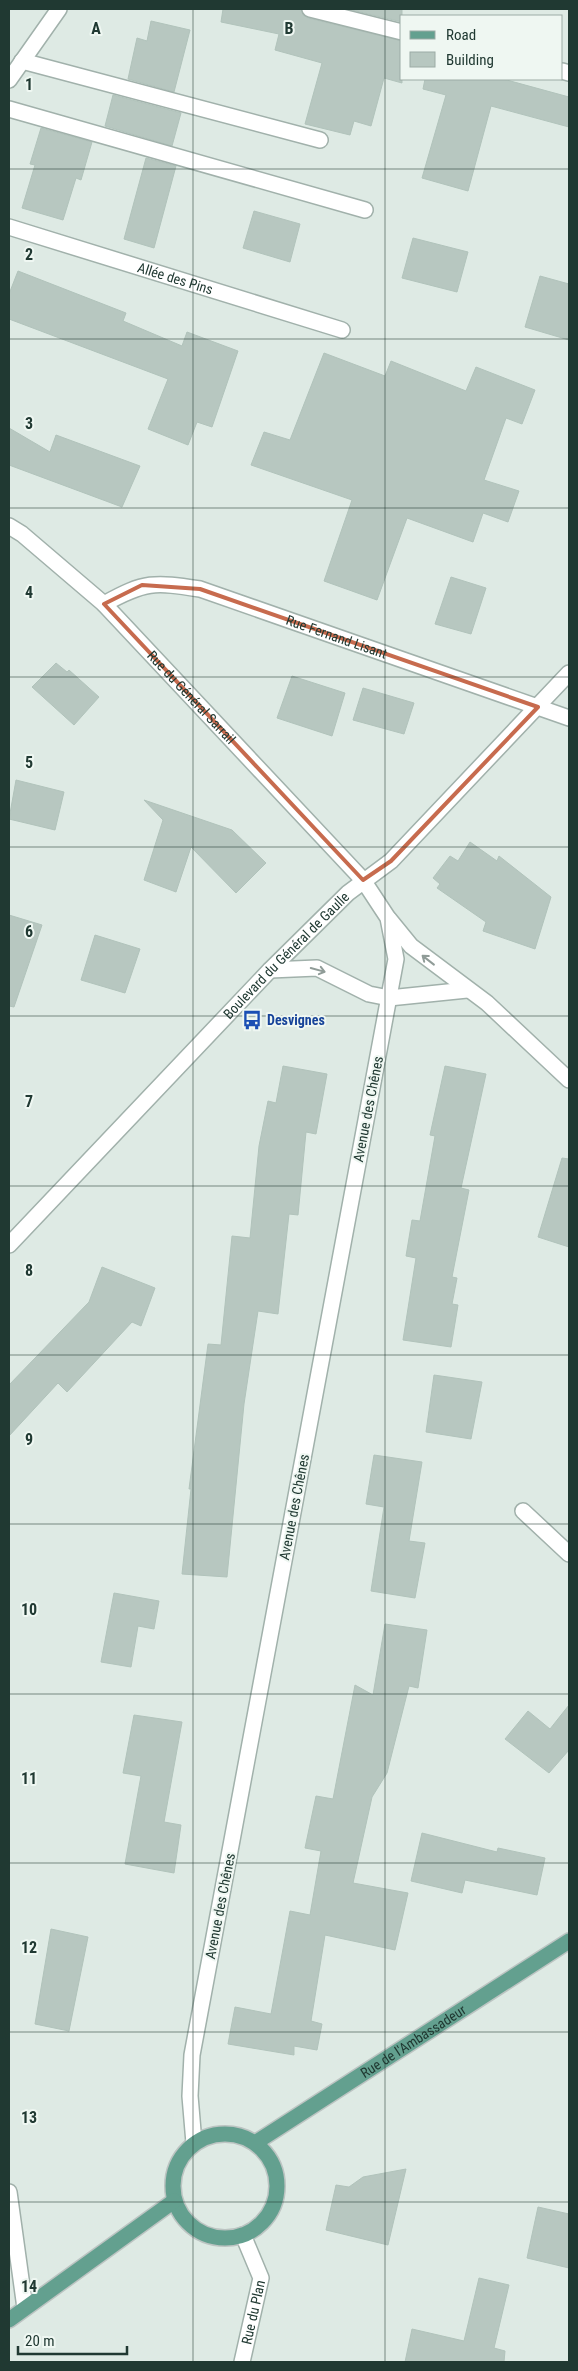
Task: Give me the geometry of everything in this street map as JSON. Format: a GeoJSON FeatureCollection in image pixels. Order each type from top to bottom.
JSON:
{"type":"FeatureCollection","features":[{"type":"Feature","properties":{"kind":"main road","name":"Rue de l'Ambassadeur"},"geometry":{"type":"LineString","coordinates":[[255,2142],[569,1941]]}},
{"type":"Feature","properties":{"kind":"main road"},"geometry":{"type":"LineString","coordinates":[[225,2133],[241,2135],[255,2142],[267,2154],[275,2168],[278,2184],[276,2200],[269,2214],[258,2226],[243,2236],[226,2239],[209,2236],[193,2228],[181,2216],[174,2201],[172,2185],[175,2169],[183,2154],[194,2143],[209,2136],[225,2133]]}},
{"type":"Feature","properties":{"kind":"main road"},"geometry":{"type":"LineString","coordinates":[[9,2320],[174,2201]]}},
{"type":"Feature","properties":{"kind":"street"},"geometry":{"type":"LineString","coordinates":[[9,80],[59,9]]}},
{"type":"Feature","properties":{"kind":"street"},"geometry":{"type":"LineString","coordinates":[[310,9],[400,32]]}},
{"type":"Feature","properties":{"kind":"street"},"geometry":{"type":"LineString","coordinates":[[22,61],[320,140]]}},
{"type":"Feature","properties":{"kind":"street"},"geometry":{"type":"LineString","coordinates":[[9,109],[365,210]]}},
{"type":"Feature","properties":{"kind":"street","name":"Allée des Pins"},"geometry":{"type":"LineString","coordinates":[[9,227],[342,330]]}},
{"type":"Feature","properties":{"kind":"street","name":"Rue du Général Sarrail"},"geometry":{"type":"LineString","coordinates":[[9,526],[22,534],[104,604],[363,880]]}},
{"type":"Feature","properties":{"kind":"street","name":"Rue Fernand Lisant"},"geometry":{"type":"LineString","coordinates":[[104,604],[142,585],[167,584],[200,589],[569,718]]}},
{"type":"Feature","properties":{"kind":"street","name":"Boulevard du Général de Gaulle"},"geometry":{"type":"LineString","coordinates":[[9,1245],[270,970],[363,880],[391,861],[569,673]]}},
{"type":"Feature","properties":{"kind":"street","name":"Avenue des Chênes"},"geometry":{"type":"LineString","coordinates":[[194,2143],[190,2096],[192,2055],[396,959],[388,918],[363,880]]}},
{"type":"Feature","properties":{"kind":"street"},"geometry":{"type":"LineString","coordinates":[[388,918],[411,946],[467,990],[487,1003],[569,1080]]}},
{"type":"Feature","properties":{"kind":"street"},"geometry":{"type":"LineString","coordinates":[[270,970],[316,968],[369,994],[389,998],[467,990]]}},
{"type":"Feature","properties":{"kind":"street"},"geometry":{"type":"LineString","coordinates":[[523,1511],[569,1554]]}},
{"type":"Feature","properties":{"kind":"street"},"geometry":{"type":"LineString","coordinates":[[9,2192],[25,2308]]}},
{"type":"Feature","properties":{"kind":"street","name":"Rue du Plan"},"geometry":{"type":"LineString","coordinates":[[242,2362],[261,2278],[243,2236]]}},
{"type":"Feature","properties":{"kind":"highlighted area"},"geometry":{"type":"Polygon","coordinates":[[[142,585],[200,589],[538,707],[391,861],[363,880],[104,604],[142,585]]]}},
{"type":"Feature","properties":{"kind":"building"},"geometry":{"type":"Polygon","coordinates":[[[223,9],[301,9],[303,15],[308,18],[400,41],[400,80],[402,80],[402,83],[384,78],[371,126],[354,121],[350,135],[305,124],[322,63],[275,50],[279,34],[221,22],[223,9]]]}},
{"type":"Feature","properties":{"kind":"building"},"geometry":{"type":"Polygon","coordinates":[[[348,9],[402,9],[400,22],[348,9]]]}},
{"type":"Feature","properties":{"kind":"building"},"geometry":{"type":"Polygon","coordinates":[[[151,21],[190,30],[174,92],[128,79],[137,38],[147,41],[151,21]]]}},
{"type":"Feature","properties":{"kind":"building"},"geometry":{"type":"Polygon","coordinates":[[[425,80],[507,80],[569,97],[569,127],[491,106],[468,191],[422,178],[446,95],[423,89],[425,80]]]}},
{"type":"Feature","properties":{"kind":"building"},"geometry":{"type":"Polygon","coordinates":[[[113,95],[181,113],[172,146],[105,126],[113,95]]]}},
{"type":"Feature","properties":{"kind":"building"},"geometry":{"type":"Polygon","coordinates":[[[41,128],[92,142],[81,180],[76,178],[63,220],[22,208],[35,165],[30,164],[41,128]]]}},
{"type":"Feature","properties":{"kind":"building"},"geometry":{"type":"Polygon","coordinates":[[[146,158],[176,166],[154,248],[124,239],[146,158]]]}},
{"type":"Feature","properties":{"kind":"building"},"geometry":{"type":"Polygon","coordinates":[[[254,211],[300,224],[290,262],[243,248],[254,211]]]}},
{"type":"Feature","properties":{"kind":"building"},"geometry":{"type":"Polygon","coordinates":[[[413,238],[468,252],[457,292],[402,278],[413,238]]]}},
{"type":"Feature","properties":{"kind":"building"},"geometry":{"type":"Polygon","coordinates":[[[18,271],[126,313],[123,321],[182,346],[187,332],[238,351],[212,427],[197,422],[188,445],[148,429],[168,379],[9,319],[9,294],[18,271]]]}},
{"type":"Feature","properties":{"kind":"building"},"geometry":{"type":"Polygon","coordinates":[[[540,276],[569,284],[569,340],[525,327],[540,276]]]}},
{"type":"Feature","properties":{"kind":"building"},"geometry":{"type":"Polygon","coordinates":[[[324,353],[385,376],[391,361],[466,391],[476,367],[535,390],[522,424],[506,418],[484,480],[519,491],[508,522],[483,513],[473,542],[407,518],[377,600],[324,581],[352,500],[251,465],[264,432],[290,440],[324,353]]]}},
{"type":"Feature","properties":{"kind":"building"},"geometry":{"type":"Polygon","coordinates":[[[9,428],[50,452],[56,435],[140,466],[122,507],[9,465],[9,428]]]}},
{"type":"Feature","properties":{"kind":"building"},"geometry":{"type":"Polygon","coordinates":[[[451,577],[486,588],[471,634],[435,624],[451,577]]]}},
{"type":"Feature","properties":{"kind":"building"},"geometry":{"type":"Polygon","coordinates":[[[56,663],[67,672],[69,670],[99,697],[74,725],[32,687],[56,663]]]}},
{"type":"Feature","properties":{"kind":"building"},"geometry":{"type":"Polygon","coordinates":[[[292,676],[345,693],[332,736],[277,718],[292,676]]]}},
{"type":"Feature","properties":{"kind":"building"},"geometry":{"type":"Polygon","coordinates":[[[363,688],[414,703],[404,734],[353,720],[363,688]]]}},
{"type":"Feature","properties":{"kind":"building"},"geometry":{"type":"Polygon","coordinates":[[[16,780],[64,792],[55,830],[9,819],[16,780]]]}},
{"type":"Feature","properties":{"kind":"building"},"geometry":{"type":"Polygon","coordinates":[[[144,800],[232,830],[266,863],[236,893],[191,847],[176,892],[144,880],[163,820],[144,800]]]}},
{"type":"Feature","properties":{"kind":"building"},"geometry":{"type":"Polygon","coordinates":[[[470,842],[497,861],[499,856],[551,897],[535,949],[483,931],[486,922],[437,888],[440,884],[433,878],[450,856],[458,861],[470,842]]]}},
{"type":"Feature","properties":{"kind":"building"},"geometry":{"type":"Polygon","coordinates":[[[9,915],[42,925],[14,1007],[9,1006],[9,915]]]}},
{"type":"Feature","properties":{"kind":"building"},"geometry":{"type":"Polygon","coordinates":[[[95,935],[140,949],[125,993],[81,980],[95,935]]]}},
{"type":"Feature","properties":{"kind":"building"},"geometry":{"type":"Polygon","coordinates":[[[283,1066],[327,1074],[316,1134],[306,1132],[298,1215],[289,1214],[278,1314],[258,1311],[244,1404],[227,1577],[182,1574],[191,1489],[189,1489],[208,1344],[221,1345],[232,1236],[250,1238],[259,1146],[268,1101],[276,1103],[283,1066]]]}},
{"type":"Feature","properties":{"kind":"building"},"geometry":{"type":"Polygon","coordinates":[[[445,1066],[486,1074],[461,1188],[469,1190],[452,1277],[457,1278],[452,1304],[458,1305],[451,1347],[403,1340],[416,1258],[406,1256],[412,1220],[420,1221],[435,1136],[430,1135],[445,1066]]]}},
{"type":"Feature","properties":{"kind":"building"},"geometry":{"type":"Polygon","coordinates":[[[562,1158],[569,1159],[569,1247],[538,1237],[562,1158]]]}},
{"type":"Feature","properties":{"kind":"building"},"geometry":{"type":"Polygon","coordinates":[[[102,1267],[155,1288],[141,1326],[132,1322],[67,1392],[58,1383],[9,1436],[9,1385],[89,1302],[102,1267]]]}},
{"type":"Feature","properties":{"kind":"building"},"geometry":{"type":"Polygon","coordinates":[[[434,1375],[482,1382],[471,1439],[426,1432],[434,1375]]]}},
{"type":"Feature","properties":{"kind":"building"},"geometry":{"type":"Polygon","coordinates":[[[374,1455],[422,1462],[409,1541],[425,1543],[415,1598],[371,1591],[384,1507],[366,1504],[374,1455]]]}},
{"type":"Feature","properties":{"kind":"building"},"geometry":{"type":"Polygon","coordinates":[[[114,1593],[159,1601],[154,1629],[138,1626],[131,1667],[101,1662],[114,1593]]]}},
{"type":"Feature","properties":{"kind":"building"},"geometry":{"type":"Polygon","coordinates":[[[385,1624],[427,1630],[418,1688],[409,1686],[387,1773],[372,1797],[353,1883],[408,1893],[395,1950],[325,1935],[311,2021],[322,2024],[317,2050],[294,2046],[294,2055],[228,2044],[235,2007],[271,2014],[290,1911],[310,1915],[321,1851],[305,1848],[316,1796],[333,1799],[355,1685],[373,1695],[385,1624]]]}},
{"type":"Feature","properties":{"kind":"building"},"geometry":{"type":"Polygon","coordinates":[[[569,1705],[569,1750],[549,1773],[505,1739],[528,1711],[550,1729],[569,1705]]]}},
{"type":"Feature","properties":{"kind":"building"},"geometry":{"type":"Polygon","coordinates":[[[134,1715],[182,1722],[164,1822],[181,1825],[174,1873],[125,1864],[141,1776],[123,1773],[134,1715]]]}},
{"type":"Feature","properties":{"kind":"building"},"geometry":{"type":"Polygon","coordinates":[[[422,1833],[497,1852],[498,1848],[545,1858],[537,1895],[465,1880],[462,1893],[411,1881],[422,1833]]]}},
{"type":"Feature","properties":{"kind":"building"},"geometry":{"type":"Polygon","coordinates":[[[51,1929],[88,1937],[69,2031],[35,2024],[51,1929]]]}},
{"type":"Feature","properties":{"kind":"building"},"geometry":{"type":"Polygon","coordinates":[[[406,2169],[388,2245],[326,2230],[336,2185],[349,2187],[363,2177],[406,2169]]]}},
{"type":"Feature","properties":{"kind":"building"},"geometry":{"type":"Polygon","coordinates":[[[538,2207],[569,2214],[569,2268],[527,2258],[538,2207]]]}},
{"type":"Feature","properties":{"kind":"building"},"geometry":{"type":"Polygon","coordinates":[[[479,2278],[509,2285],[494,2348],[505,2351],[504,2362],[405,2362],[412,2329],[464,2341],[479,2278]]]}},
{"type":"Feature","properties":{"kind":"place","name":"Desvignes"},"geometry":{"type":"Point","coordinates":[252,1020]}}]}
